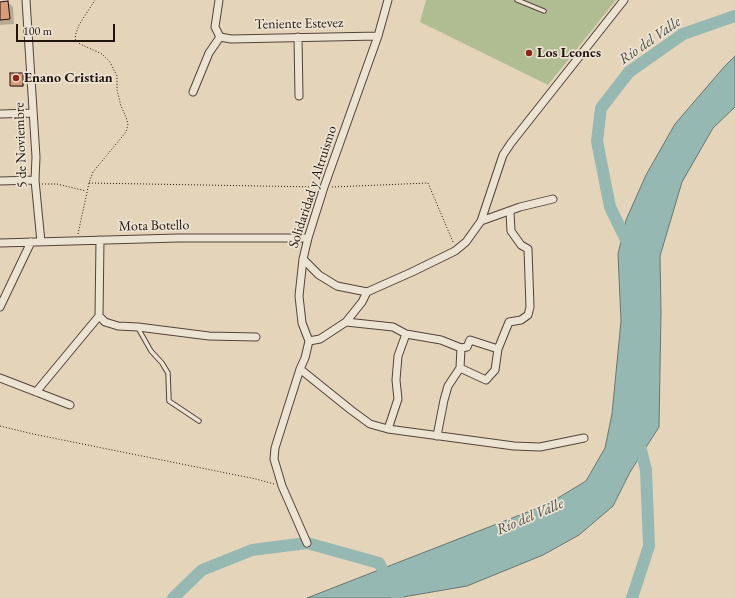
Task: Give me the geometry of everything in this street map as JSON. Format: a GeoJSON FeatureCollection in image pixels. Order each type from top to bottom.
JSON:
{"type":"FeatureCollection","features":[{"type":"Feature","properties":{"kind":"street","name":"5 de Noviembre"},"geometry":{"type":"LineString","coordinates":[[26,0],[36,157],[35,182],[41,242]]}},
{"type":"Feature","properties":{"kind":"street"},"geometry":{"type":"LineString","coordinates":[[194,92],[209,53],[220,37],[216,27],[218,0]]}},
{"type":"Feature","properties":{"kind":"street","name":"Solidaridad y Altruismo"},"geometry":{"type":"LineString","coordinates":[[309,341],[302,323],[299,296],[303,259],[324,187],[378,36],[388,0]]}},
{"type":"Feature","properties":{"kind":"street"},"geometry":{"type":"LineString","coordinates":[[303,259],[319,275],[337,286],[367,292],[455,251],[466,242],[481,221],[503,155],[624,0]]}},
{"type":"Feature","properties":{"kind":"street","name":"Teniente Estevez"},"geometry":{"type":"LineString","coordinates":[[220,37],[231,39],[378,36]]}},
{"type":"Feature","properties":{"kind":"street"},"geometry":{"type":"LineString","coordinates":[[298,37],[299,96]]}},
{"type":"Feature","properties":{"kind":"street"},"geometry":{"type":"LineString","coordinates":[[0,114],[33,114]]}},
{"type":"Feature","properties":{"kind":"street"},"geometry":{"type":"LineString","coordinates":[[0,180],[35,182]]}},
{"type":"Feature","properties":{"kind":"street"},"geometry":{"type":"LineString","coordinates":[[481,221],[510,212],[520,207],[553,199]]}},
{"type":"Feature","properties":{"kind":"street"},"geometry":{"type":"LineString","coordinates":[[460,368],[486,380],[495,370],[498,349],[509,322],[522,320],[528,315],[530,307],[528,249],[521,245],[511,231],[510,212]]}},
{"type":"Feature","properties":{"kind":"street","name":"Mota Botello"},"geometry":{"type":"LineString","coordinates":[[0,243],[178,238],[308,238]]}},
{"type":"Feature","properties":{"kind":"street"},"geometry":{"type":"LineString","coordinates":[[36,392],[99,316],[100,240]]}},
{"type":"Feature","properties":{"kind":"street"},"geometry":{"type":"LineString","coordinates":[[0,307],[31,242]]}},
{"type":"Feature","properties":{"kind":"street"},"geometry":{"type":"LineString","coordinates":[[307,543],[282,486],[274,459],[275,448],[300,369],[305,358],[309,341],[320,339],[346,322],[362,302],[367,292]]}},
{"type":"Feature","properties":{"kind":"street"},"geometry":{"type":"LineString","coordinates":[[99,316],[105,322],[118,326],[209,336],[256,338]]}},
{"type":"Feature","properties":{"kind":"street"},"geometry":{"type":"LineString","coordinates":[[346,322],[393,327],[406,334],[441,340],[460,348],[467,347],[470,340],[498,349]]}},
{"type":"Feature","properties":{"kind":"street"},"geometry":{"type":"LineString","coordinates":[[388,428],[398,399],[396,380],[398,356],[406,334]]}},
{"type":"Feature","properties":{"kind":"street"},"geometry":{"type":"LineString","coordinates":[[437,436],[448,386],[460,368],[460,348]]}},
{"type":"Feature","properties":{"kind":"street"},"geometry":{"type":"LineString","coordinates":[[300,369],[370,424],[437,436],[514,446],[540,447],[584,438]]}},
{"type":"Feature","properties":{"kind":"street"},"geometry":{"type":"LineString","coordinates":[[0,378],[70,405]]}},
{"type":"Feature","properties":{"kind":"lane"},"geometry":{"type":"LineString","coordinates":[[516,0],[544,12]]}},
{"type":"Feature","properties":{"kind":"lane"},"geometry":{"type":"LineString","coordinates":[[138,327],[151,351],[162,363],[168,373],[169,400],[199,421]]}},
{"type":"Feature","properties":{"kind":"path"},"geometry":{"type":"LineString","coordinates":[[76,241],[87,191],[93,172],[126,132],[128,124],[117,90],[117,76],[110,62],[102,54],[80,44],[75,39],[79,25],[95,0]]}},
{"type":"Feature","properties":{"kind":"path"},"geometry":{"type":"LineString","coordinates":[[35,182],[57,184],[87,191]]}},
{"type":"Feature","properties":{"kind":"path"},"geometry":{"type":"LineString","coordinates":[[89,183],[324,187],[428,183],[452,237],[455,251]]}},
{"type":"Feature","properties":{"kind":"path"},"geometry":{"type":"LineString","coordinates":[[0,426],[40,436],[256,479],[282,486]]}},
{"type":"Feature","properties":{"kind":"green space","name":"Los Leones"},"geometry":{"type":"Polygon","coordinates":[[[426,0],[616,0],[548,85],[420,22],[426,0]]]}},
{"type":"Feature","properties":{"kind":"water"},"geometry":{"type":"Polygon","coordinates":[[[735,56],[735,107],[713,128],[682,182],[660,256],[661,312],[659,427],[630,472],[613,506],[579,535],[543,555],[467,586],[397,598],[307,598],[548,504],[586,481],[605,448],[612,414],[621,321],[618,254],[626,220],[646,175],[675,124],[735,56]]]}},
{"type":"Feature","properties":{"kind":"building"},"geometry":{"type":"Polygon","coordinates":[[[8,1],[10,19],[0,20],[0,2],[8,1]]]}},
{"type":"Feature","properties":{"kind":"building"},"geometry":{"type":"Polygon","coordinates":[[[10,73],[23,73],[23,86],[10,86],[10,73]]]}},
{"type":"Feature","properties":{"kind":"waterway","name":"Río del Valle"},"geometry":{"type":"LineString","coordinates":[[630,248],[610,207],[597,141],[601,108],[629,72],[683,34],[735,16]]}},
{"type":"Feature","properties":{"kind":"waterway","name":"Río del Valle"},"geometry":{"type":"LineString","coordinates":[[632,598],[649,546],[646,470],[638,438]]}},
{"type":"Feature","properties":{"kind":"waterway","name":"Río del Valle"},"geometry":{"type":"LineString","coordinates":[[173,598],[202,570],[252,550],[307,543],[379,563],[398,598]]}},
{"type":"Feature","properties":{"kind":"place","name":"Los Leones"},"geometry":{"type":"Point","coordinates":[529,53]}},
{"type":"Feature","properties":{"kind":"place","name":"Enano Cristian"},"geometry":{"type":"Point","coordinates":[16,78]}}]}
